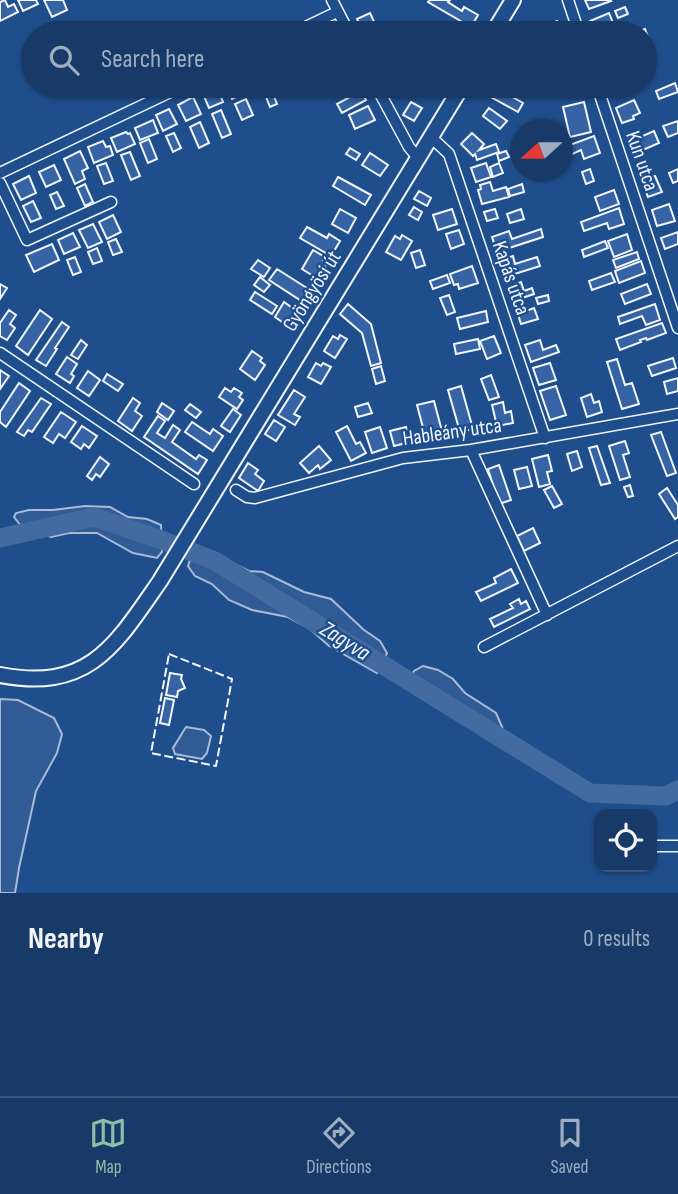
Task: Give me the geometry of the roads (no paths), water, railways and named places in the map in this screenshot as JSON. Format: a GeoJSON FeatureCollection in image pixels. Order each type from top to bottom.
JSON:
{"type":"FeatureCollection","features":[{"type":"Feature","properties":{"kind":"street"},"geometry":{"type":"LineString","coordinates":[[331,0],[342,21]]}},
{"type":"Feature","properties":{"kind":"street"},"geometry":{"type":"LineString","coordinates":[[500,21],[513,0]]}},
{"type":"Feature","properties":{"kind":"street"},"geometry":{"type":"LineString","coordinates":[[568,0],[575,21]]}},
{"type":"Feature","properties":{"kind":"street"},"geometry":{"type":"LineString","coordinates":[[318,21],[337,12]]}},
{"type":"Feature","properties":{"kind":"street"},"geometry":{"type":"LineString","coordinates":[[0,173],[158,98]]}},
{"type":"Feature","properties":{"kind":"street"},"geometry":{"type":"LineString","coordinates":[[383,98],[418,158]]}},
{"type":"Feature","properties":{"kind":"street","name":"Gyöngyösi út"},"geometry":{"type":"LineString","coordinates":[[0,675],[44,678],[71,673],[104,654],[126,629],[160,581],[455,98]]}},
{"type":"Feature","properties":{"kind":"street","name":"Kun utca"},"geometry":{"type":"LineString","coordinates":[[601,98],[678,328]]}},
{"type":"Feature","properties":{"kind":"street","name":"Kapás utca"},"geometry":{"type":"LineString","coordinates":[[432,138],[449,153],[544,438]]}},
{"type":"Feature","properties":{"kind":"street"},"geometry":{"type":"LineString","coordinates":[[0,183],[27,240],[111,202]]}},
{"type":"Feature","properties":{"kind":"street"},"geometry":{"type":"LineString","coordinates":[[0,353],[194,484]]}},
{"type":"Feature","properties":{"kind":"street","name":"Hableány utca"},"geometry":{"type":"LineString","coordinates":[[236,490],[247,497],[255,498],[403,458],[471,450],[678,414]]}},
{"type":"Feature","properties":{"kind":"street"},"geometry":{"type":"LineString","coordinates":[[471,450],[547,615]]}},
{"type":"Feature","properties":{"kind":"street"},"geometry":{"type":"LineString","coordinates":[[484,647],[678,546]]}},
{"type":"Feature","properties":{"kind":"street"},"geometry":{"type":"LineString","coordinates":[[657,846],[678,846]]}},
{"type":"Feature","properties":{"kind":"waterway","name":"Zagyva"},"geometry":{"type":"LineString","coordinates":[[0,538],[94,517],[159,539],[215,561],[590,793],[666,796],[678,790]]}}]}
